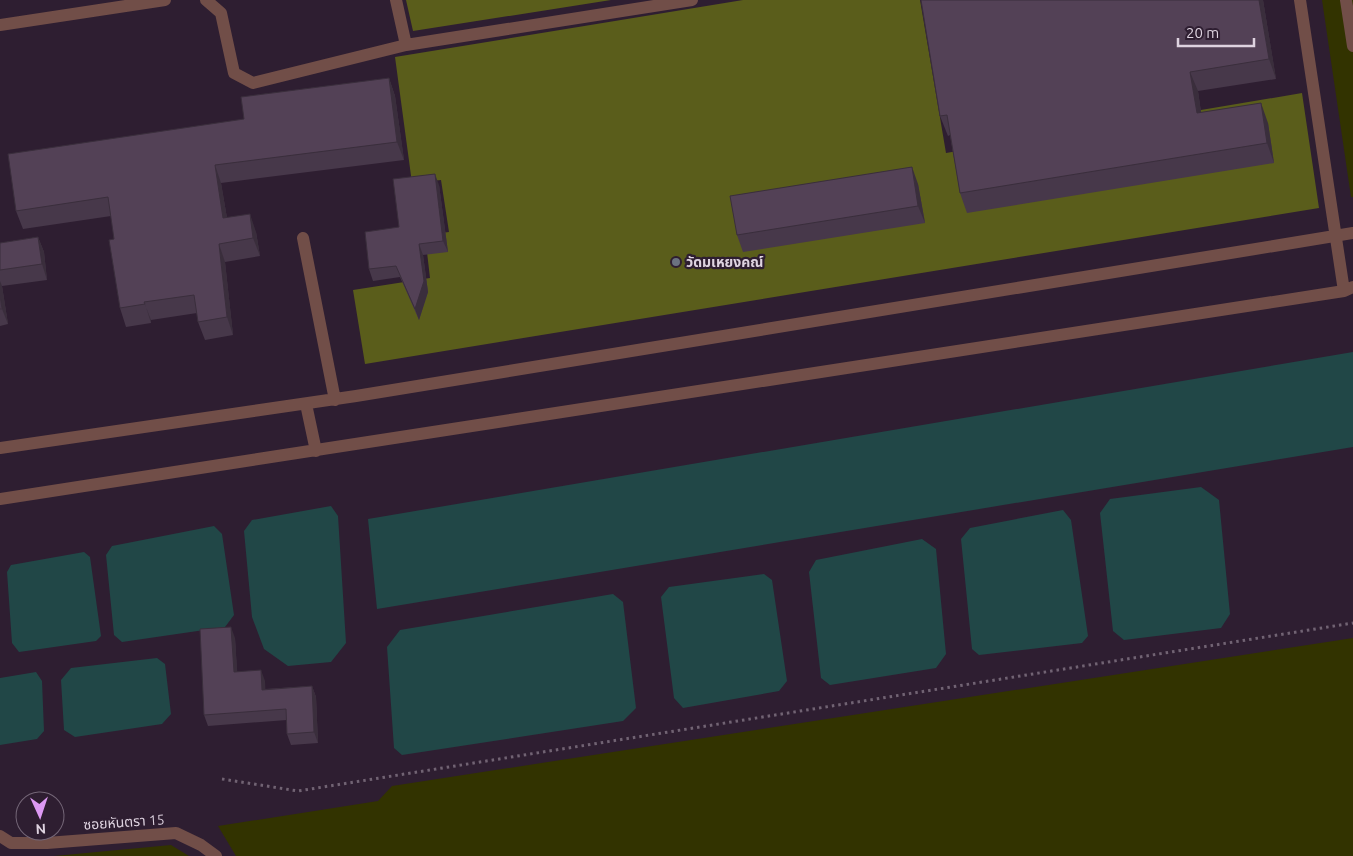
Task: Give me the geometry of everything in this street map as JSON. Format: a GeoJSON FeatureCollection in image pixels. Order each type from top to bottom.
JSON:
{"type":"FeatureCollection","features":[{"type":"Feature","properties":{"kind":"street"},"geometry":{"type":"LineString","coordinates":[[0,25],[165,0]]}},
{"type":"Feature","properties":{"kind":"street"},"geometry":{"type":"LineString","coordinates":[[206,0],[221,13],[234,73],[252,83],[406,45],[692,0]]}},
{"type":"Feature","properties":{"kind":"street"},"geometry":{"type":"LineString","coordinates":[[396,0],[406,45]]}},
{"type":"Feature","properties":{"kind":"street"},"geometry":{"type":"LineString","coordinates":[[0,499],[1349,289],[1336,235],[1300,0]]}},
{"type":"Feature","properties":{"kind":"street"},"geometry":{"type":"LineString","coordinates":[[1346,0],[1353,46]]}},
{"type":"Feature","properties":{"kind":"street"},"geometry":{"type":"LineString","coordinates":[[0,448],[334,400],[1353,232]]}},
{"type":"Feature","properties":{"kind":"street"},"geometry":{"type":"LineString","coordinates":[[303,238],[334,400]]}},
{"type":"Feature","properties":{"kind":"street"},"geometry":{"type":"LineString","coordinates":[[306,404],[316,451]]}},
{"type":"Feature","properties":{"kind":"street","name":"ซอยหันตรา 15"},"geometry":{"type":"LineString","coordinates":[[0,836],[11,843],[47,843],[176,833],[201,845],[216,856]]}},
{"type":"Feature","properties":{"kind":"path"},"geometry":{"type":"LineString","coordinates":[[222,779],[298,791],[1353,623]]}},
{"type":"Feature","properties":{"kind":"shaded area"},"geometry":{"type":"Polygon","coordinates":[[[406,0],[611,0],[413,31],[406,0]]]}},
{"type":"Feature","properties":{"kind":"shaded area"},"geometry":{"type":"Polygon","coordinates":[[[743,0],[920,0],[946,153],[1302,93],[1319,208],[365,364],[353,290],[430,278],[425,235],[449,232],[441,180],[412,183],[395,57],[743,0]]]}},
{"type":"Feature","properties":{"kind":"shaded area"},"geometry":{"type":"Polygon","coordinates":[[[1322,0],[1353,0],[1353,197],[1351,197],[1322,0]]]}},
{"type":"Feature","properties":{"kind":"shaded area"},"geometry":{"type":"Polygon","coordinates":[[[1353,352],[1353,447],[377,609],[368,519],[1353,352]]]}},
{"type":"Feature","properties":{"kind":"shaded area"},"geometry":{"type":"Polygon","coordinates":[[[1201,487],[1219,500],[1230,614],[1221,628],[1124,640],[1113,631],[1100,513],[1110,499],[1201,487]]]}},
{"type":"Feature","properties":{"kind":"shaded area"},"geometry":{"type":"Polygon","coordinates":[[[331,506],[338,516],[346,643],[331,662],[288,666],[264,649],[252,617],[244,531],[252,520],[331,506]]]}},
{"type":"Feature","properties":{"kind":"shaded area"},"geometry":{"type":"Polygon","coordinates":[[[1063,510],[1071,520],[1088,636],[1082,643],[979,655],[972,649],[961,539],[970,528],[1063,510]]]}},
{"type":"Feature","properties":{"kind":"shaded area"},"geometry":{"type":"Polygon","coordinates":[[[214,526],[222,534],[234,615],[225,627],[122,642],[114,635],[106,555],[112,546],[214,526]]]}},
{"type":"Feature","properties":{"kind":"shaded area"},"geometry":{"type":"Polygon","coordinates":[[[922,539],[936,549],[946,654],[936,668],[830,685],[821,678],[809,572],[816,560],[922,539]]]}},
{"type":"Feature","properties":{"kind":"shaded area"},"geometry":{"type":"Polygon","coordinates":[[[84,552],[90,557],[101,636],[96,641],[19,652],[12,643],[7,572],[11,565],[84,552]]]}},
{"type":"Feature","properties":{"kind":"shaded area"},"geometry":{"type":"Polygon","coordinates":[[[764,574],[772,580],[787,681],[779,691],[683,708],[674,698],[661,597],[669,587],[764,574]]]}},
{"type":"Feature","properties":{"kind":"shaded area"},"geometry":{"type":"Polygon","coordinates":[[[613,594],[623,602],[636,708],[623,721],[402,755],[394,748],[387,647],[400,630],[613,594]]]}},
{"type":"Feature","properties":{"kind":"shaded area"},"geometry":{"type":"Polygon","coordinates":[[[1353,638],[1353,856],[236,856],[218,826],[378,801],[392,786],[1353,638]]]}},
{"type":"Feature","properties":{"kind":"shaded area"},"geometry":{"type":"Polygon","coordinates":[[[157,658],[165,664],[171,714],[162,724],[75,737],[64,730],[61,680],[71,668],[157,658]]]}},
{"type":"Feature","properties":{"kind":"shaded area"},"geometry":{"type":"Polygon","coordinates":[[[36,672],[42,681],[44,731],[37,739],[0,745],[0,678],[36,672]]]}},
{"type":"Feature","properties":{"kind":"shaded area"},"geometry":{"type":"Polygon","coordinates":[[[171,845],[189,856],[54,856],[171,845]]]}},
{"type":"Feature","properties":{"kind":"building"},"geometry":{"type":"Polygon","coordinates":[[[921,0],[1259,0],[1269,59],[1190,72],[1197,113],[1261,103],[1267,143],[960,193],[947,115],[940,116],[921,0]]]}},
{"type":"Feature","properties":{"kind":"building"},"geometry":{"type":"Polygon","coordinates":[[[389,78],[397,142],[215,165],[223,218],[250,214],[253,238],[219,244],[227,317],[198,322],[194,295],[144,302],[145,304],[120,308],[109,240],[114,239],[108,197],[16,211],[8,154],[244,119],[241,97],[389,78]]]}},
{"type":"Feature","properties":{"kind":"building"},"geometry":{"type":"Polygon","coordinates":[[[912,167],[918,206],[737,235],[730,196],[912,167]]]}},
{"type":"Feature","properties":{"kind":"building"},"geometry":{"type":"Polygon","coordinates":[[[435,174],[443,241],[419,244],[424,281],[415,309],[396,266],[369,269],[365,232],[399,227],[393,179],[435,174]]]}},
{"type":"Feature","properties":{"kind":"building"},"geometry":{"type":"Polygon","coordinates":[[[38,237],[42,264],[0,270],[0,243],[38,237]]]}},
{"type":"Feature","properties":{"kind":"building"},"geometry":{"type":"Polygon","coordinates":[[[231,627],[234,672],[261,670],[262,690],[312,686],[314,732],[287,734],[286,709],[204,715],[200,629],[231,627]]]}},
{"type":"Feature","properties":{"kind":"place","name":"วัดมเหยงคณ์"},"geometry":{"type":"Point","coordinates":[676,262]}}]}
